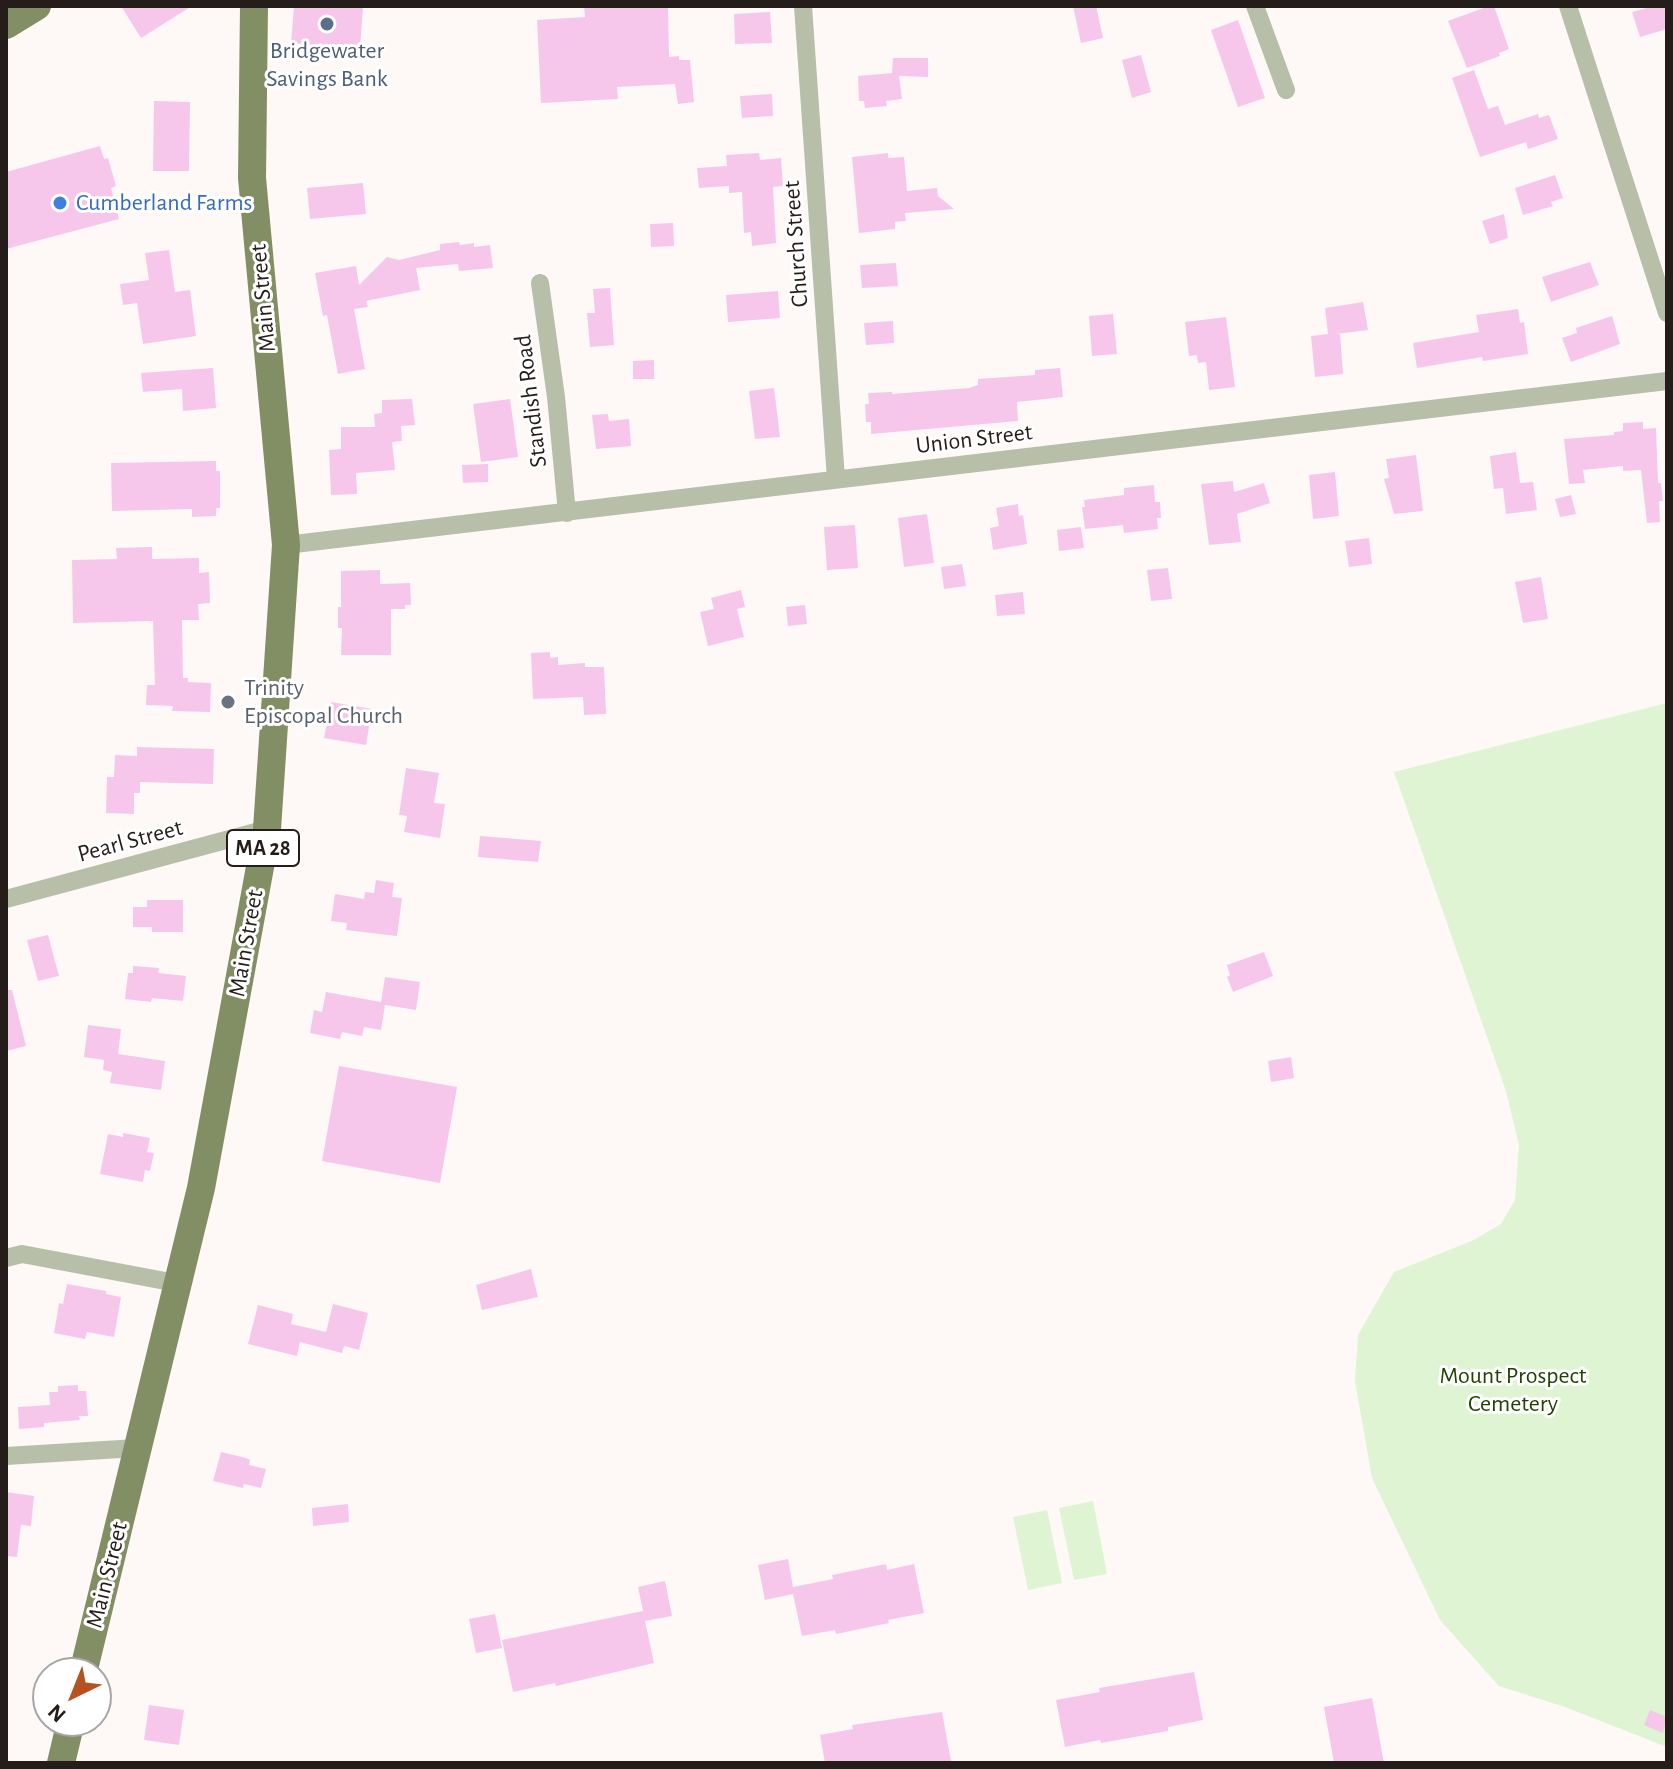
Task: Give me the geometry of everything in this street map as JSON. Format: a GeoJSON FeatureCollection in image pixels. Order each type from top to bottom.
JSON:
{"type":"FeatureCollection","features":[{"type":"Feature","properties":{"kind":"main road"},"geometry":{"type":"LineString","coordinates":[[6,25],[37,6]]}},
{"type":"Feature","properties":{"kind":"main road","name":"Main Street"},"geometry":{"type":"LineString","coordinates":[[87,1657],[201,1188],[267,829],[286,545],[252,178],[254,6]]}},
{"type":"Feature","properties":{"kind":"main road"},"geometry":{"type":"LineString","coordinates":[[61,1763],[67,1737]]}},
{"type":"Feature","properties":{"kind":"street","name":"Church Street"},"geometry":{"type":"LineString","coordinates":[[803,6],[836,479]]}},
{"type":"Feature","properties":{"kind":"street"},"geometry":{"type":"LineString","coordinates":[[1255,6],[1286,90]]}},
{"type":"Feature","properties":{"kind":"street"},"geometry":{"type":"LineString","coordinates":[[1568,6],[1667,313]]}},
{"type":"Feature","properties":{"kind":"street","name":"Standish Road"},"geometry":{"type":"LineString","coordinates":[[540,283],[556,397],[567,513]]}},
{"type":"Feature","properties":{"kind":"street","name":"Union Street"},"geometry":{"type":"LineString","coordinates":[[286,545],[1667,381]]}},
{"type":"Feature","properties":{"kind":"street","name":"Pearl Street"},"geometry":{"type":"LineString","coordinates":[[6,899],[267,829]]}},
{"type":"Feature","properties":{"kind":"street"},"geometry":{"type":"LineString","coordinates":[[6,1258],[22,1254],[176,1283]]}},
{"type":"Feature","properties":{"kind":"street"},"geometry":{"type":"LineString","coordinates":[[6,1456],[137,1448]]}},
{"type":"Feature","properties":{"kind":"green space","name":"Mount Prospect Cemetery"},"geometry":{"type":"Polygon","coordinates":[[[1667,703],[1667,1747],[1565,1707],[1499,1686],[1440,1620],[1372,1478],[1355,1381],[1358,1335],[1394,1272],[1474,1240],[1501,1224],[1515,1200],[1519,1145],[1506,1091],[1394,772],[1667,703]]]}},
{"type":"Feature","properties":{"kind":"green space"},"geometry":{"type":"Polygon","coordinates":[[[1093,1501],[1107,1574],[1074,1580],[1059,1508],[1093,1501]]]}},
{"type":"Feature","properties":{"kind":"green space"},"geometry":{"type":"Polygon","coordinates":[[[1047,1510],[1062,1583],[1028,1590],[1013,1517],[1047,1510]]]}},
{"type":"Feature","properties":{"kind":"building"},"geometry":{"type":"Polygon","coordinates":[[[121,6],[192,6],[141,38],[121,6]]]}},
{"type":"Feature","properties":{"kind":"building","name":"Bridgewater Savings Bank"},"geometry":{"type":"Polygon","coordinates":[[[294,6],[363,6],[360,49],[291,43],[294,6]]]}},
{"type":"Feature","properties":{"kind":"building"},"geometry":{"type":"Polygon","coordinates":[[[584,6],[668,6],[669,57],[679,56],[679,60],[690,60],[694,102],[678,104],[675,84],[617,87],[618,99],[541,103],[537,20],[585,17],[584,6]]]}},
{"type":"Feature","properties":{"kind":"building"},"geometry":{"type":"Polygon","coordinates":[[[1073,6],[1096,6],[1103,38],[1081,43],[1073,6]]]}},
{"type":"Feature","properties":{"kind":"building"},"geometry":{"type":"Polygon","coordinates":[[[1494,6],[1509,49],[1499,53],[1500,56],[1467,68],[1448,21],[1494,6]]]}},
{"type":"Feature","properties":{"kind":"building"},"geometry":{"type":"Polygon","coordinates":[[[1667,6],[1667,29],[1640,37],[1632,12],[1667,6]]]}},
{"type":"Feature","properties":{"kind":"building"},"geometry":{"type":"Polygon","coordinates":[[[770,12],[772,43],[735,44],[734,14],[770,12]]]}},
{"type":"Feature","properties":{"kind":"building"},"geometry":{"type":"Polygon","coordinates":[[[1238,20],[1265,98],[1238,107],[1211,30],[1238,20]]]}},
{"type":"Feature","properties":{"kind":"building"},"geometry":{"type":"Polygon","coordinates":[[[1141,55],[1151,92],[1132,98],[1122,60],[1141,55]]]}},
{"type":"Feature","properties":{"kind":"building"},"geometry":{"type":"Polygon","coordinates":[[[893,58],[928,58],[928,77],[899,76],[902,99],[886,101],[887,106],[865,108],[864,101],[859,101],[858,76],[892,73],[893,58]]]}},
{"type":"Feature","properties":{"kind":"building"},"geometry":{"type":"Polygon","coordinates":[[[1474,70],[1488,109],[1498,106],[1505,125],[1538,114],[1539,118],[1549,115],[1558,139],[1528,149],[1526,142],[1480,157],[1452,78],[1474,70]]]}},
{"type":"Feature","properties":{"kind":"building"},"geometry":{"type":"Polygon","coordinates":[[[772,94],[773,116],[742,118],[740,96],[772,94]]]}},
{"type":"Feature","properties":{"kind":"building"},"geometry":{"type":"Polygon","coordinates":[[[154,101],[190,102],[189,171],[153,171],[154,101]]]}},
{"type":"Feature","properties":{"kind":"building","name":"Cumberland Farms"},"geometry":{"type":"Polygon","coordinates":[[[100,146],[104,159],[108,158],[116,186],[111,188],[119,219],[6,249],[6,172],[100,146]]]}},
{"type":"Feature","properties":{"kind":"building"},"geometry":{"type":"Polygon","coordinates":[[[759,153],[760,160],[781,158],[783,186],[773,187],[776,243],[752,246],[751,232],[744,233],[742,192],[729,193],[729,186],[699,188],[697,168],[727,166],[726,155],[759,153]]]}},
{"type":"Feature","properties":{"kind":"building"},"geometry":{"type":"Polygon","coordinates":[[[888,153],[888,158],[904,157],[907,191],[937,188],[938,196],[954,209],[905,213],[906,221],[895,222],[895,229],[859,233],[852,157],[888,153]]]}},
{"type":"Feature","properties":{"kind":"building"},"geometry":{"type":"Polygon","coordinates":[[[1555,175],[1563,198],[1551,202],[1553,206],[1523,215],[1515,188],[1555,175]]]}},
{"type":"Feature","properties":{"kind":"building"},"geometry":{"type":"Polygon","coordinates":[[[363,183],[366,214],[310,219],[307,188],[363,183]]]}},
{"type":"Feature","properties":{"kind":"building"},"geometry":{"type":"Polygon","coordinates":[[[1504,214],[1508,238],[1490,244],[1482,221],[1504,214]]]}},
{"type":"Feature","properties":{"kind":"building"},"geometry":{"type":"Polygon","coordinates":[[[673,223],[674,246],[651,247],[650,224],[673,223]]]}},
{"type":"Feature","properties":{"kind":"building"},"geometry":{"type":"Polygon","coordinates":[[[459,242],[460,245],[474,243],[474,247],[490,245],[493,268],[459,271],[458,264],[416,268],[420,290],[366,301],[368,307],[354,309],[365,369],[338,374],[315,273],[356,266],[359,285],[387,257],[399,260],[440,250],[440,244],[459,242]]]}},
{"type":"Feature","properties":{"kind":"building"},"geometry":{"type":"Polygon","coordinates":[[[169,250],[175,292],[190,290],[196,336],[143,344],[137,303],[123,305],[120,284],[149,280],[145,253],[169,250]]]}},
{"type":"Feature","properties":{"kind":"building"},"geometry":{"type":"Polygon","coordinates":[[[1590,262],[1599,285],[1551,302],[1542,277],[1590,262]]]}},
{"type":"Feature","properties":{"kind":"building"},"geometry":{"type":"Polygon","coordinates":[[[896,263],[898,286],[862,288],[860,265],[896,263]]]}},
{"type":"Feature","properties":{"kind":"building"},"geometry":{"type":"Polygon","coordinates":[[[610,288],[614,345],[590,347],[587,313],[595,313],[593,289],[610,288]]]}},
{"type":"Feature","properties":{"kind":"building"},"geometry":{"type":"Polygon","coordinates":[[[778,291],[780,318],[728,322],[726,295],[778,291]]]}},
{"type":"Feature","properties":{"kind":"building"},"geometry":{"type":"Polygon","coordinates":[[[1363,302],[1368,330],[1340,333],[1343,374],[1315,377],[1311,336],[1328,334],[1325,308],[1363,302]]]}},
{"type":"Feature","properties":{"kind":"building"},"geometry":{"type":"Polygon","coordinates":[[[1518,309],[1520,323],[1524,322],[1528,354],[1483,361],[1482,357],[1417,368],[1413,343],[1479,332],[1476,315],[1518,309]]]}},
{"type":"Feature","properties":{"kind":"building"},"geometry":{"type":"Polygon","coordinates":[[[1113,314],[1117,354],[1092,356],[1089,316],[1113,314]]]}},
{"type":"Feature","properties":{"kind":"building"},"geometry":{"type":"Polygon","coordinates":[[[1612,316],[1620,344],[1571,362],[1562,338],[1577,333],[1576,328],[1612,316]]]}},
{"type":"Feature","properties":{"kind":"building"},"geometry":{"type":"Polygon","coordinates":[[[1226,317],[1235,387],[1209,390],[1206,362],[1198,363],[1197,355],[1189,356],[1185,322],[1226,317]]]}},
{"type":"Feature","properties":{"kind":"building"},"geometry":{"type":"Polygon","coordinates":[[[893,321],[894,343],[866,345],[864,323],[893,321]]]}},
{"type":"Feature","properties":{"kind":"building"},"geometry":{"type":"Polygon","coordinates":[[[654,360],[654,379],[633,379],[633,361],[654,360]]]}},
{"type":"Feature","properties":{"kind":"building"},"geometry":{"type":"Polygon","coordinates":[[[213,368],[216,408],[183,411],[182,389],[143,392],[141,373],[213,368]]]}},
{"type":"Feature","properties":{"kind":"building"},"geometry":{"type":"Polygon","coordinates":[[[1060,368],[1063,397],[1017,402],[1018,421],[871,434],[871,422],[866,422],[868,393],[969,388],[978,385],[978,379],[1035,375],[1035,370],[1060,368]]]}},
{"type":"Feature","properties":{"kind":"building"},"geometry":{"type":"Polygon","coordinates":[[[774,388],[780,437],[755,439],[749,391],[774,388]]]}},
{"type":"Feature","properties":{"kind":"building"},"geometry":{"type":"Polygon","coordinates":[[[412,399],[415,425],[401,426],[402,441],[392,442],[395,470],[356,473],[357,494],[331,495],[329,450],[341,449],[341,427],[375,427],[374,414],[382,413],[382,400],[412,399]]]}},
{"type":"Feature","properties":{"kind":"building"},"geometry":{"type":"Polygon","coordinates":[[[510,399],[518,457],[481,462],[473,404],[510,399]]]}},
{"type":"Feature","properties":{"kind":"building"},"geometry":{"type":"Polygon","coordinates":[[[608,414],[609,421],[629,419],[631,446],[596,449],[592,415],[608,414]]]}},
{"type":"Feature","properties":{"kind":"building"},"geometry":{"type":"Polygon","coordinates":[[[1643,422],[1643,429],[1656,428],[1658,483],[1661,483],[1663,501],[1659,501],[1660,522],[1647,523],[1641,470],[1623,471],[1623,466],[1583,470],[1585,483],[1569,484],[1564,439],[1614,435],[1614,432],[1623,431],[1623,423],[1643,422]]]}},
{"type":"Feature","properties":{"kind":"building"},"geometry":{"type":"Polygon","coordinates":[[[1516,452],[1520,483],[1533,482],[1537,510],[1506,514],[1503,488],[1494,489],[1490,456],[1516,452]]]}},
{"type":"Feature","properties":{"kind":"building"},"geometry":{"type":"Polygon","coordinates":[[[1416,455],[1423,511],[1394,514],[1384,479],[1389,478],[1386,459],[1416,455]]]}},
{"type":"Feature","properties":{"kind":"building"},"geometry":{"type":"Polygon","coordinates":[[[216,461],[216,471],[220,471],[220,508],[216,508],[216,516],[192,517],[192,509],[112,511],[111,463],[216,461]]]}},
{"type":"Feature","properties":{"kind":"building"},"geometry":{"type":"Polygon","coordinates":[[[488,464],[488,482],[463,483],[462,465],[488,464]]]}},
{"type":"Feature","properties":{"kind":"building"},"geometry":{"type":"Polygon","coordinates":[[[1335,472],[1339,516],[1313,519],[1309,475],[1335,472]]]}},
{"type":"Feature","properties":{"kind":"building"},"geometry":{"type":"Polygon","coordinates":[[[1233,481],[1234,492],[1264,483],[1270,503],[1237,514],[1241,542],[1209,545],[1201,484],[1233,481]]]}},
{"type":"Feature","properties":{"kind":"building"},"geometry":{"type":"Polygon","coordinates":[[[1154,485],[1155,502],[1160,502],[1158,529],[1124,533],[1123,525],[1085,529],[1084,500],[1124,495],[1124,488],[1154,485]]]}},
{"type":"Feature","properties":{"kind":"building"},"geometry":{"type":"Polygon","coordinates":[[[1571,495],[1576,514],[1560,517],[1555,499],[1571,495]]]}},
{"type":"Feature","properties":{"kind":"building"},"geometry":{"type":"Polygon","coordinates":[[[1018,504],[1019,516],[1023,515],[1027,544],[993,550],[990,528],[999,526],[996,508],[1018,504]]]}},
{"type":"Feature","properties":{"kind":"building"},"geometry":{"type":"Polygon","coordinates":[[[927,514],[934,563],[904,567],[898,518],[927,514]]]}},
{"type":"Feature","properties":{"kind":"building"},"geometry":{"type":"Polygon","coordinates":[[[855,525],[858,568],[827,570],[824,527],[855,525]]]}},
{"type":"Feature","properties":{"kind":"building"},"geometry":{"type":"Polygon","coordinates":[[[1081,527],[1084,548],[1059,551],[1057,530],[1081,527]]]}},
{"type":"Feature","properties":{"kind":"building"},"geometry":{"type":"Polygon","coordinates":[[[1369,538],[1372,564],[1349,567],[1345,541],[1369,538]]]}},
{"type":"Feature","properties":{"kind":"building"},"geometry":{"type":"Polygon","coordinates":[[[152,547],[152,559],[199,558],[199,573],[209,572],[210,603],[198,604],[199,620],[182,620],[183,678],[188,678],[188,682],[211,683],[210,712],[172,711],[173,706],[146,705],[147,685],[155,685],[153,621],[73,623],[72,560],[117,559],[116,548],[152,547]]]}},
{"type":"Feature","properties":{"kind":"building"},"geometry":{"type":"Polygon","coordinates":[[[962,564],[966,586],[944,589],[941,567],[962,564]]]}},
{"type":"Feature","properties":{"kind":"building"},"geometry":{"type":"Polygon","coordinates":[[[1168,568],[1172,599],[1151,601],[1147,570],[1168,568]]]}},
{"type":"Feature","properties":{"kind":"building"},"geometry":{"type":"Polygon","coordinates":[[[380,570],[380,584],[410,583],[411,605],[405,605],[405,609],[391,609],[391,655],[341,655],[342,628],[338,628],[338,607],[341,607],[341,571],[380,570]]]}},
{"type":"Feature","properties":{"kind":"building"},"geometry":{"type":"Polygon","coordinates":[[[1541,577],[1548,619],[1523,623],[1515,582],[1541,577]]]}},
{"type":"Feature","properties":{"kind":"building"},"geometry":{"type":"Polygon","coordinates":[[[741,590],[745,607],[737,609],[744,637],[708,646],[700,612],[714,609],[711,598],[741,590]]]}},
{"type":"Feature","properties":{"kind":"building"},"geometry":{"type":"Polygon","coordinates":[[[1023,592],[1025,614],[997,616],[995,595],[1023,592]]]}},
{"type":"Feature","properties":{"kind":"building"},"geometry":{"type":"Polygon","coordinates":[[[805,605],[807,624],[788,626],[786,607],[805,605]]]}},
{"type":"Feature","properties":{"kind":"building"},"geometry":{"type":"Polygon","coordinates":[[[550,652],[550,658],[558,657],[558,665],[585,663],[585,667],[604,667],[606,714],[584,715],[583,697],[533,699],[531,653],[550,652]]]}},
{"type":"Feature","properties":{"kind":"building"},"geometry":{"type":"Polygon","coordinates":[[[331,702],[372,709],[366,745],[324,738],[331,702]]]}},
{"type":"Feature","properties":{"kind":"building"},"geometry":{"type":"Polygon","coordinates":[[[137,747],[214,749],[213,784],[140,782],[140,793],[134,793],[134,814],[106,813],[107,777],[114,777],[115,755],[137,756],[137,747]]]}},
{"type":"Feature","properties":{"kind":"building"},"geometry":{"type":"Polygon","coordinates":[[[406,768],[439,773],[434,803],[445,804],[440,838],[404,832],[407,816],[399,815],[406,768]]]}},
{"type":"Feature","properties":{"kind":"building"},"geometry":{"type":"Polygon","coordinates":[[[480,836],[541,841],[538,862],[478,857],[480,836]]]}},
{"type":"Feature","properties":{"kind":"building"},"geometry":{"type":"Polygon","coordinates":[[[376,880],[394,883],[392,897],[402,898],[397,936],[346,930],[347,923],[331,921],[335,894],[364,899],[365,892],[374,893],[376,880]]]}},
{"type":"Feature","properties":{"kind":"building"},"geometry":{"type":"Polygon","coordinates":[[[147,900],[183,900],[183,932],[152,932],[152,927],[133,927],[133,907],[147,907],[147,900]]]}},
{"type":"Feature","properties":{"kind":"building"},"geometry":{"type":"Polygon","coordinates":[[[48,935],[59,976],[38,981],[27,940],[48,935]]]}},
{"type":"Feature","properties":{"kind":"building"},"geometry":{"type":"Polygon","coordinates":[[[1264,952],[1273,976],[1233,992],[1227,977],[1230,975],[1227,965],[1264,952]]]}},
{"type":"Feature","properties":{"kind":"building"},"geometry":{"type":"Polygon","coordinates":[[[133,966],[159,968],[158,973],[186,976],[183,1001],[125,999],[128,973],[133,973],[133,966]]]}},
{"type":"Feature","properties":{"kind":"building"},"geometry":{"type":"Polygon","coordinates":[[[385,977],[420,982],[416,1010],[385,1005],[381,1030],[364,1027],[362,1036],[342,1032],[340,1039],[310,1033],[314,1010],[322,1012],[326,992],[381,1002],[385,977]]]}},
{"type":"Feature","properties":{"kind":"building"},"geometry":{"type":"Polygon","coordinates":[[[6,990],[12,990],[26,1046],[6,1051],[6,990]]]}},
{"type":"Feature","properties":{"kind":"building"},"geometry":{"type":"Polygon","coordinates":[[[88,1025],[121,1029],[118,1054],[165,1061],[161,1090],[110,1083],[112,1072],[103,1070],[104,1060],[84,1057],[88,1025]]]}},
{"type":"Feature","properties":{"kind":"building"},"geometry":{"type":"Polygon","coordinates":[[[1291,1057],[1294,1078],[1271,1082],[1268,1061],[1291,1057]]]}},
{"type":"Feature","properties":{"kind":"building"},"geometry":{"type":"Polygon","coordinates":[[[339,1066],[457,1087],[440,1183],[322,1161],[339,1066]]]}},
{"type":"Feature","properties":{"kind":"building"},"geometry":{"type":"Polygon","coordinates":[[[123,1133],[150,1138],[147,1152],[154,1153],[150,1171],[145,1170],[143,1182],[100,1174],[108,1134],[123,1137],[123,1133]]]}},
{"type":"Feature","properties":{"kind":"building"},"geometry":{"type":"Polygon","coordinates":[[[531,1269],[538,1297],[482,1310],[476,1285],[531,1269]]]}},
{"type":"Feature","properties":{"kind":"building"},"geometry":{"type":"Polygon","coordinates":[[[67,1284],[121,1297],[114,1337],[87,1332],[85,1339],[54,1333],[59,1303],[63,1304],[67,1284]]]}},
{"type":"Feature","properties":{"kind":"building"},"geometry":{"type":"Polygon","coordinates":[[[333,1304],[368,1313],[359,1350],[344,1346],[342,1353],[300,1342],[297,1356],[248,1344],[258,1305],[293,1314],[291,1324],[326,1332],[333,1304]]]}},
{"type":"Feature","properties":{"kind":"building"},"geometry":{"type":"Polygon","coordinates":[[[78,1385],[78,1391],[86,1391],[88,1416],[79,1416],[80,1420],[44,1423],[44,1427],[19,1429],[18,1407],[50,1405],[49,1392],[58,1392],[58,1386],[78,1385]]]}},
{"type":"Feature","properties":{"kind":"building"},"geometry":{"type":"Polygon","coordinates":[[[221,1452],[246,1458],[250,1460],[249,1465],[266,1469],[261,1488],[244,1484],[243,1488],[213,1481],[221,1452]]]}},
{"type":"Feature","properties":{"kind":"building"},"geometry":{"type":"Polygon","coordinates":[[[6,1492],[34,1496],[31,1526],[21,1525],[17,1557],[6,1556],[6,1492]]]}},
{"type":"Feature","properties":{"kind":"building"},"geometry":{"type":"Polygon","coordinates":[[[348,1504],[349,1522],[313,1526],[312,1508],[348,1504]]]}},
{"type":"Feature","properties":{"kind":"building"},"geometry":{"type":"Polygon","coordinates":[[[788,1559],[793,1587],[886,1564],[887,1570],[914,1564],[924,1613],[836,1634],[835,1630],[802,1636],[793,1594],[765,1600],[758,1565],[788,1559]]]}},
{"type":"Feature","properties":{"kind":"building"},"geometry":{"type":"Polygon","coordinates":[[[665,1581],[672,1616],[645,1621],[654,1663],[556,1686],[555,1683],[513,1692],[502,1640],[643,1611],[638,1587],[665,1581]]]}},
{"type":"Feature","properties":{"kind":"building"},"geometry":{"type":"Polygon","coordinates":[[[495,1614],[502,1648],[476,1653],[469,1619],[495,1614]]]}},
{"type":"Feature","properties":{"kind":"building"},"geometry":{"type":"Polygon","coordinates":[[[1194,1672],[1203,1720],[1168,1727],[1168,1731],[1065,1747],[1056,1700],[1100,1692],[1099,1688],[1194,1672]]]}},
{"type":"Feature","properties":{"kind":"building"},"geometry":{"type":"Polygon","coordinates":[[[1372,1698],[1384,1763],[1334,1763],[1324,1707],[1372,1698]]]}},
{"type":"Feature","properties":{"kind":"building"},"geometry":{"type":"Polygon","coordinates":[[[149,1705],[184,1710],[179,1745],[144,1740],[149,1705]]]}},
{"type":"Feature","properties":{"kind":"building"},"geometry":{"type":"Polygon","coordinates":[[[1650,1710],[1667,1717],[1663,1733],[1644,1725],[1650,1710]]]}},
{"type":"Feature","properties":{"kind":"building"},"geometry":{"type":"Polygon","coordinates":[[[942,1712],[951,1761],[825,1763],[820,1735],[853,1729],[852,1725],[942,1712]]]}},
{"type":"Feature","properties":{"kind":"place","name":"Bridgewater Savings Bank"},"geometry":{"type":"Point","coordinates":[327,24]}},
{"type":"Feature","properties":{"kind":"place","name":"Cumberland Farms"},"geometry":{"type":"Point","coordinates":[60,203]}},
{"type":"Feature","properties":{"kind":"place","name":"Trinity Episcopal Church"},"geometry":{"type":"Point","coordinates":[228,702]}}]}
